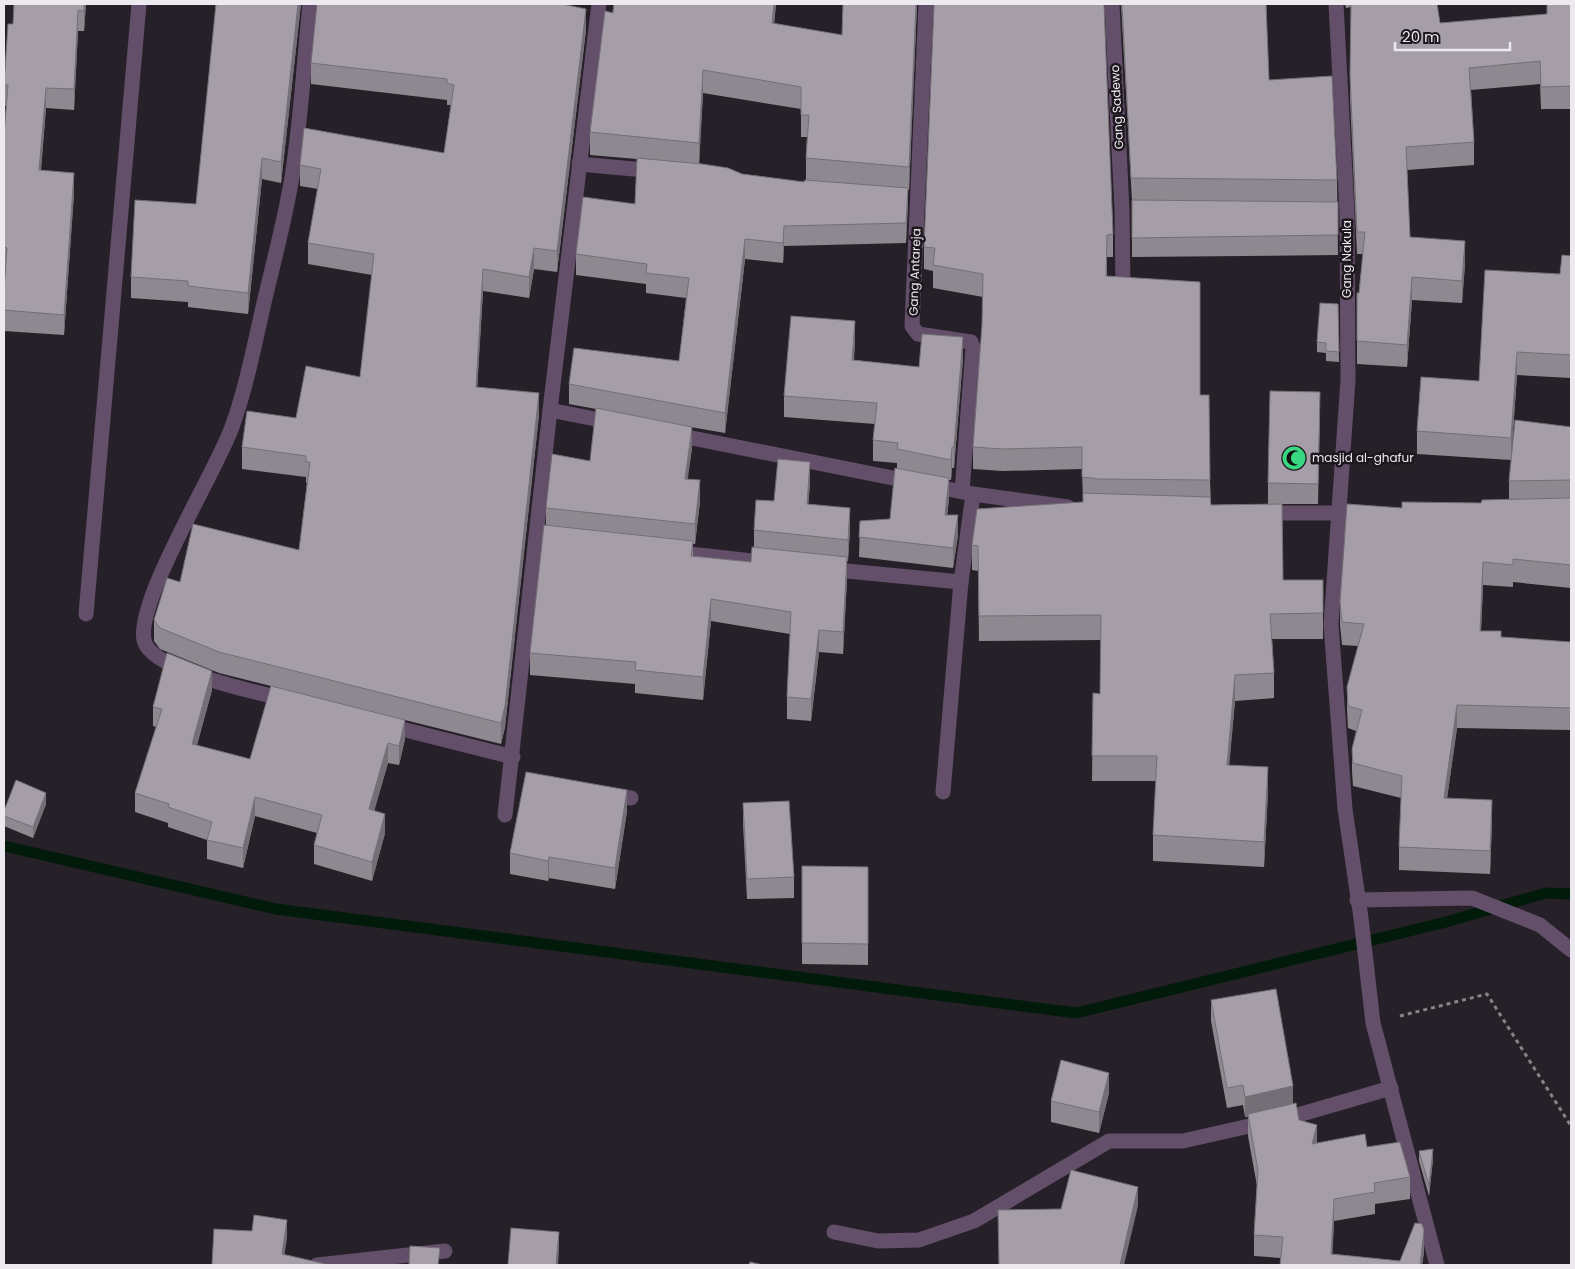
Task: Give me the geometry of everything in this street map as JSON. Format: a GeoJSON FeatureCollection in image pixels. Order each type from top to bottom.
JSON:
{"type":"FeatureCollection","features":[{"type":"Feature","properties":{"kind":"street"},"geometry":{"type":"LineString","coordinates":[[86,614],[139,4]]}},
{"type":"Feature","properties":{"kind":"street"},"geometry":{"type":"LineString","coordinates":[[302,704],[216,682],[182,670],[156,657],[147,649],[143,639],[150,604],[166,564],[232,428],[254,351],[292,178],[310,4]]}},
{"type":"Feature","properties":{"kind":"street"},"geometry":{"type":"LineString","coordinates":[[505,815],[516,780],[513,757],[550,410],[599,4]]}},
{"type":"Feature","properties":{"kind":"street","name":"Gang Antareja"},"geometry":{"type":"LineString","coordinates":[[926,4],[912,326],[918,334],[971,342],[973,346],[968,493]]}},
{"type":"Feature","properties":{"kind":"street","name":"Gang Sadewo"},"geometry":{"type":"LineString","coordinates":[[1112,4],[1122,210],[1122,286]]}},
{"type":"Feature","properties":{"kind":"street","name":"Gang Nakula"},"geometry":{"type":"LineString","coordinates":[[1336,4],[1347,212],[1348,380],[1331,625],[1345,809],[1361,918],[1373,1023],[1437,1265]]}},
{"type":"Feature","properties":{"kind":"street"},"geometry":{"type":"LineString","coordinates":[[579,164],[667,172]]}},
{"type":"Feature","properties":{"kind":"street"},"geometry":{"type":"LineString","coordinates":[[898,199],[918,200]]}},
{"type":"Feature","properties":{"kind":"street"},"geometry":{"type":"LineString","coordinates":[[1122,210],[1142,210]]}},
{"type":"Feature","properties":{"kind":"street"},"geometry":{"type":"LineString","coordinates":[[1328,212],[1347,212]]}},
{"type":"Feature","properties":{"kind":"street"},"geometry":{"type":"LineString","coordinates":[[550,410],[627,425]]}},
{"type":"Feature","properties":{"kind":"street"},"geometry":{"type":"LineString","coordinates":[[656,431],[968,493],[1079,508]]}},
{"type":"Feature","properties":{"kind":"street"},"geometry":{"type":"LineString","coordinates":[[943,792],[968,493]]}},
{"type":"Feature","properties":{"kind":"street"},"geometry":{"type":"LineString","coordinates":[[1243,513],[1378,513]]}},
{"type":"Feature","properties":{"kind":"street"},"geometry":{"type":"LineString","coordinates":[[537,537],[576,541]]}},
{"type":"Feature","properties":{"kind":"street"},"geometry":{"type":"LineString","coordinates":[[655,550],[782,564]]}},
{"type":"Feature","properties":{"kind":"street"},"geometry":{"type":"LineString","coordinates":[[812,567],[961,582]]}},
{"type":"Feature","properties":{"kind":"street"},"geometry":{"type":"LineString","coordinates":[[370,721],[513,757]]}},
{"type":"Feature","properties":{"kind":"street"},"geometry":{"type":"LineString","coordinates":[[594,792],[631,798]]}},
{"type":"Feature","properties":{"kind":"street"},"geometry":{"type":"LineString","coordinates":[[1357,900],[1472,898],[1540,925],[1571,950]]}},
{"type":"Feature","properties":{"kind":"street"},"geometry":{"type":"LineString","coordinates":[[834,1232],[878,1241],[919,1240],[974,1221],[1109,1141],[1183,1141],[1298,1115],[1391,1088]]}},
{"type":"Feature","properties":{"kind":"street"},"geometry":{"type":"LineString","coordinates":[[318,1265],[445,1251]]}},
{"type":"Feature","properties":{"kind":"path"},"geometry":{"type":"LineString","coordinates":[[1373,1023],[1487,994],[1571,1126]]}},
{"type":"Feature","properties":{"kind":"building"},"geometry":{"type":"Polygon","coordinates":[[[14,4],[84,4],[84,11],[78,10],[74,89],[46,88],[39,170],[74,173],[64,315],[4,310],[7,248],[4,247],[4,136],[8,85],[4,85],[8,24],[13,24],[14,4]]]}},
{"type":"Feature","properties":{"kind":"building"},"geometry":{"type":"Polygon","coordinates":[[[216,4],[298,4],[281,162],[262,158],[248,293],[188,286],[188,281],[131,277],[135,200],[196,204],[216,4]]]}},
{"type":"Feature","properties":{"kind":"building"},"geometry":{"type":"Polygon","coordinates":[[[317,4],[562,4],[586,9],[557,251],[534,248],[529,277],[483,269],[476,387],[539,393],[505,706],[501,723],[219,652],[160,628],[154,620],[167,578],[180,582],[193,524],[299,550],[310,462],[306,462],[306,456],[242,447],[247,411],[296,418],[306,366],[360,377],[374,254],[308,243],[321,169],[300,165],[304,128],[444,153],[454,85],[447,83],[447,79],[311,63],[317,4]]]}},
{"type":"Feature","properties":{"kind":"building"},"geometry":{"type":"Polygon","coordinates":[[[614,4],[774,4],[772,23],[842,35],[843,4],[916,4],[909,167],[806,158],[809,115],[801,115],[801,87],[703,70],[699,143],[590,132],[605,11],[613,13],[614,4]]]}},
{"type":"Feature","properties":{"kind":"building"},"geometry":{"type":"Polygon","coordinates":[[[934,4],[1104,4],[1113,234],[1107,235],[1106,276],[1200,282],[1200,395],[1209,395],[1210,480],[1099,479],[1082,477],[1082,447],[1003,449],[973,447],[982,325],[983,274],[933,265],[935,248],[924,247],[934,4]]]}},
{"type":"Feature","properties":{"kind":"building"},"geometry":{"type":"Polygon","coordinates":[[[1122,4],[1266,4],[1269,80],[1332,76],[1337,180],[1131,178],[1122,4]]]}},
{"type":"Feature","properties":{"kind":"building"},"geometry":{"type":"Polygon","coordinates":[[[1351,4],[1437,4],[1440,23],[1547,14],[1547,4],[1571,4],[1571,86],[1541,87],[1540,61],[1469,68],[1474,142],[1406,147],[1410,237],[1465,241],[1462,281],[1412,277],[1407,345],[1357,341],[1357,293],[1359,293],[1365,232],[1357,232],[1350,75],[1351,4]]]}},
{"type":"Feature","properties":{"kind":"building"},"geometry":{"type":"Polygon","coordinates":[[[637,158],[702,164],[728,168],[742,174],[804,182],[805,180],[908,188],[906,223],[784,226],[783,243],[745,239],[725,413],[569,384],[574,348],[679,361],[689,278],[646,273],[647,264],[576,254],[583,197],[635,204],[637,158]]]}},
{"type":"Feature","properties":{"kind":"building"},"geometry":{"type":"Polygon","coordinates":[[[1132,200],[1338,202],[1338,235],[1132,238],[1132,200]]]}},
{"type":"Feature","properties":{"kind":"building"},"geometry":{"type":"Polygon","coordinates":[[[1562,255],[1571,256],[1571,355],[1517,352],[1511,438],[1417,431],[1421,377],[1479,381],[1485,270],[1560,274],[1562,255]]]}},
{"type":"Feature","properties":{"kind":"building"},"geometry":{"type":"Polygon","coordinates":[[[1320,303],[1338,304],[1339,352],[1326,351],[1326,343],[1317,342],[1320,303]]]}},
{"type":"Feature","properties":{"kind":"building"},"geometry":{"type":"Polygon","coordinates":[[[791,316],[855,321],[852,360],[919,367],[922,334],[963,337],[954,447],[952,447],[951,460],[897,449],[898,443],[873,440],[877,403],[784,396],[791,316]]]}},
{"type":"Feature","properties":{"kind":"building","name":"masjid al-ghafur"},"geometry":{"type":"Polygon","coordinates":[[[1270,391],[1320,392],[1318,484],[1268,483],[1270,391]]]}},
{"type":"Feature","properties":{"kind":"building"},"geometry":{"type":"Polygon","coordinates":[[[596,408],[692,427],[685,479],[700,480],[695,524],[546,508],[552,454],[590,461],[596,408]]]}},
{"type":"Feature","properties":{"kind":"building"},"geometry":{"type":"Polygon","coordinates":[[[1515,420],[1571,427],[1571,480],[1509,481],[1515,420]]]}},
{"type":"Feature","properties":{"kind":"building"},"geometry":{"type":"Polygon","coordinates":[[[778,459],[810,462],[807,504],[850,508],[848,540],[754,530],[756,500],[774,501],[778,459]]]}},
{"type":"Feature","properties":{"kind":"building"},"geometry":{"type":"Polygon","coordinates":[[[895,468],[949,478],[945,515],[958,515],[953,548],[859,537],[860,521],[890,519],[895,468]]]}},
{"type":"Feature","properties":{"kind":"building"},"geometry":{"type":"Polygon","coordinates":[[[1083,493],[1210,497],[1211,505],[1282,504],[1283,580],[1323,580],[1323,613],[1270,614],[1274,673],[1235,675],[1227,765],[1268,767],[1264,842],[1153,835],[1157,756],[1092,756],[1093,693],[1100,694],[1101,615],[979,616],[978,546],[972,545],[977,509],[1083,502],[1083,493]]]}},
{"type":"Feature","properties":{"kind":"building"},"geometry":{"type":"Polygon","coordinates":[[[1571,498],[1571,565],[1513,559],[1513,565],[1483,562],[1480,631],[1501,631],[1501,637],[1571,642],[1571,708],[1457,705],[1444,798],[1492,800],[1490,851],[1399,847],[1402,776],[1353,763],[1352,749],[1362,710],[1348,706],[1347,687],[1364,624],[1342,622],[1340,602],[1347,504],[1402,508],[1402,502],[1481,503],[1482,500],[1571,498]]]}},
{"type":"Feature","properties":{"kind":"building"},"geometry":{"type":"Polygon","coordinates":[[[544,525],[693,541],[691,556],[751,562],[752,547],[847,557],[843,632],[819,630],[811,699],[787,697],[791,612],[711,599],[703,677],[635,670],[636,662],[530,653],[544,525]]]}},
{"type":"Feature","properties":{"kind":"building"},"geometry":{"type":"Polygon","coordinates":[[[167,653],[212,671],[192,744],[250,759],[271,686],[405,720],[399,746],[388,743],[369,809],[385,814],[372,862],[314,845],[322,815],[255,797],[243,848],[207,840],[212,822],[168,807],[169,804],[135,793],[162,709],[153,707],[167,653]]]}},
{"type":"Feature","properties":{"kind":"building"},"geometry":{"type":"Polygon","coordinates":[[[526,772],[627,790],[615,868],[549,857],[548,861],[510,853],[526,772]]]}},
{"type":"Feature","properties":{"kind":"building"},"geometry":{"type":"Polygon","coordinates":[[[16,780],[46,793],[33,827],[4,816],[4,811],[16,780]]]}},
{"type":"Feature","properties":{"kind":"building"},"geometry":{"type":"Polygon","coordinates":[[[789,801],[794,877],[747,879],[743,803],[789,801]]]}},
{"type":"Feature","properties":{"kind":"building"},"geometry":{"type":"Polygon","coordinates":[[[802,866],[868,867],[868,944],[802,943],[802,866]]]}},
{"type":"Feature","properties":{"kind":"building"},"geometry":{"type":"Polygon","coordinates":[[[1276,989],[1293,1086],[1245,1097],[1243,1085],[1227,1088],[1211,1000],[1276,989]]]}},
{"type":"Feature","properties":{"kind":"building"},"geometry":{"type":"Polygon","coordinates":[[[1061,1060],[1109,1073],[1099,1112],[1051,1101],[1061,1060]]]}},
{"type":"Feature","properties":{"kind":"building"},"geometry":{"type":"Polygon","coordinates":[[[1296,1103],[1299,1120],[1317,1125],[1312,1144],[1365,1134],[1367,1147],[1400,1142],[1410,1177],[1374,1183],[1375,1192],[1334,1199],[1331,1254],[1400,1261],[1415,1223],[1422,1224],[1424,1230],[1420,1265],[1280,1265],[1283,1237],[1254,1235],[1258,1170],[1248,1114],[1296,1103]]]}},
{"type":"Feature","properties":{"kind":"building"},"geometry":{"type":"Polygon","coordinates":[[[1433,1149],[1429,1185],[1419,1151],[1433,1149]]]}},
{"type":"Feature","properties":{"kind":"building"},"geometry":{"type":"Polygon","coordinates":[[[1071,1170],[1138,1187],[1120,1265],[999,1265],[998,1210],[1061,1209],[1071,1170]]]}},
{"type":"Feature","properties":{"kind":"building"},"geometry":{"type":"Polygon","coordinates":[[[254,1215],[287,1220],[282,1254],[330,1265],[212,1265],[214,1229],[252,1231],[254,1215]]]}},
{"type":"Feature","properties":{"kind":"building"},"geometry":{"type":"Polygon","coordinates":[[[511,1228],[559,1232],[556,1265],[508,1265],[511,1228]]]}},
{"type":"Feature","properties":{"kind":"building"},"geometry":{"type":"Polygon","coordinates":[[[410,1246],[440,1248],[438,1265],[409,1265],[410,1246]]]}},
{"type":"Feature","properties":{"kind":"building"},"geometry":{"type":"Polygon","coordinates":[[[750,1262],[763,1265],[749,1265],[750,1262]]]}},
{"type":"Feature","properties":{"kind":"waterway"},"geometry":{"type":"LineString","coordinates":[[4,846],[276,909],[1076,1013],[1446,922],[1546,893],[1571,894]]}},
{"type":"Feature","properties":{"kind":"place","name":"masjid al-ghafur"},"geometry":{"type":"Point","coordinates":[1294,458]}}]}
